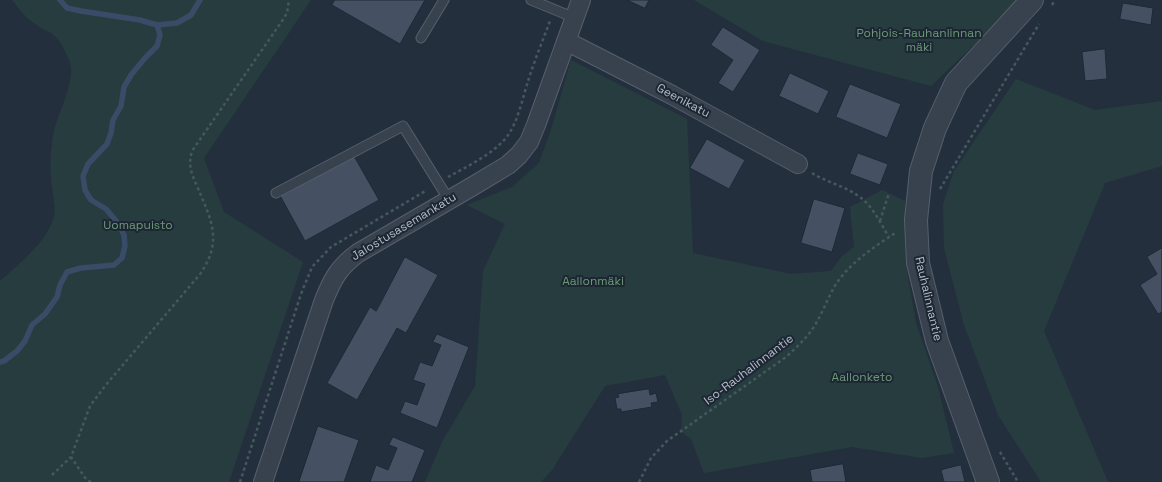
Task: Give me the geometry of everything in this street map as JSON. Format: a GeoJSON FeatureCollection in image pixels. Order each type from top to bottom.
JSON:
{"type":"FeatureCollection","features":[{"type":"Feature","properties":{"kind":"street","name":"Jalostusasemankatu"},"geometry":{"type":"LineString","coordinates":[[264,482],[324,300],[329,287],[337,274],[345,262],[358,253],[494,173],[520,155],[529,142],[536,125],[582,0]]}},
{"type":"Feature","properties":{"kind":"street","name":"Rauhalinnantie"},"geometry":{"type":"LineString","coordinates":[[988,482],[938,341],[918,263],[916,220],[921,171],[935,128],[956,83],[1040,5]]}},
{"type":"Feature","properties":{"kind":"street","name":"Geenikatu"},"geometry":{"type":"LineString","coordinates":[[566,41],[672,95],[798,164]]}},
{"type":"Feature","properties":{"kind":"lane"},"geometry":{"type":"LineString","coordinates":[[420,38],[444,0]]}},
{"type":"Feature","properties":{"kind":"lane"},"geometry":{"type":"LineString","coordinates":[[531,0],[575,18]]}},
{"type":"Feature","properties":{"kind":"lane"},"geometry":{"type":"LineString","coordinates":[[276,193],[403,126],[448,200]]}},
{"type":"Feature","properties":{"kind":"path"},"geometry":{"type":"LineString","coordinates":[[52,475],[71,457],[90,406],[105,386],[201,273],[209,261],[213,246],[214,232],[210,217],[192,174],[189,161],[192,150],[282,21],[287,13],[289,0]]}},
{"type":"Feature","properties":{"kind":"path"},"geometry":{"type":"LineString","coordinates":[[1040,5],[1055,0]]}},
{"type":"Feature","properties":{"kind":"path"},"geometry":{"type":"LineString","coordinates":[[937,194],[1041,21]]}},
{"type":"Feature","properties":{"kind":"path"},"geometry":{"type":"LineString","coordinates":[[798,164],[820,178],[857,195],[873,211],[889,237]]}},
{"type":"Feature","properties":{"kind":"path"},"geometry":{"type":"LineString","coordinates":[[880,222],[889,194]]}},
{"type":"Feature","properties":{"kind":"path","name":"Iso-Rauhalinnantie"},"geometry":{"type":"LineString","coordinates":[[639,482],[651,458],[667,441],[786,357],[802,342],[815,325],[836,283],[852,265],[874,247],[916,220]]}},
{"type":"Feature","properties":{"kind":"path"},"geometry":{"type":"LineString","coordinates":[[999,451],[1018,482]]}},
{"type":"Feature","properties":{"kind":"path"},"geometry":{"type":"LineString","coordinates":[[71,457],[86,479],[91,482]]}},
{"type":"Feature","properties":{"kind":"green space","name":"Uomapuisto"},"geometry":{"type":"Polygon","coordinates":[[[12,0],[311,0],[204,158],[224,212],[303,262],[229,482],[0,482],[0,281],[38,245],[53,220],[55,207],[51,174],[52,142],[71,77],[69,60],[57,38],[29,19],[12,0]]]}},
{"type":"Feature","properties":{"kind":"green space","name":"Pohjois-Rauhanlinnan mäki"},"geometry":{"type":"Polygon","coordinates":[[[694,0],[1021,0],[931,86],[763,41],[694,0]]]}},
{"type":"Feature","properties":{"kind":"green space","name":"Aallonmäki"},"geometry":{"type":"Polygon","coordinates":[[[571,60],[687,119],[693,253],[791,274],[831,271],[842,256],[854,247],[850,207],[882,190],[905,201],[906,266],[916,323],[938,387],[954,453],[922,458],[852,447],[704,473],[691,439],[681,432],[682,415],[665,375],[605,386],[552,470],[541,482],[425,482],[442,442],[475,386],[483,271],[505,224],[467,205],[512,187],[539,163],[551,130],[571,60]]]}},
{"type":"Feature","properties":{"kind":"green space"},"geometry":{"type":"Polygon","coordinates":[[[1016,79],[1095,110],[1162,101],[1162,166],[1105,183],[1044,331],[1108,482],[1041,482],[998,415],[964,325],[944,248],[943,204],[954,171],[1016,79]]]}},
{"type":"Feature","properties":{"kind":"building"},"geometry":{"type":"Polygon","coordinates":[[[335,0],[425,0],[400,44],[332,5],[335,0]]]}},
{"type":"Feature","properties":{"kind":"building"},"geometry":{"type":"Polygon","coordinates":[[[627,0],[649,0],[645,8],[627,0]]]}},
{"type":"Feature","properties":{"kind":"building"},"geometry":{"type":"Polygon","coordinates":[[[1123,3],[1153,8],[1151,25],[1120,19],[1123,3]]]}},
{"type":"Feature","properties":{"kind":"building"},"geometry":{"type":"Polygon","coordinates":[[[723,27],[760,50],[733,92],[718,83],[733,60],[711,45],[723,27]]]}},
{"type":"Feature","properties":{"kind":"building"},"geometry":{"type":"Polygon","coordinates":[[[1105,49],[1107,79],[1085,81],[1082,52],[1105,49]]]}},
{"type":"Feature","properties":{"kind":"building"},"geometry":{"type":"Polygon","coordinates":[[[790,73],[829,91],[818,114],[779,96],[790,73]]]}},
{"type":"Feature","properties":{"kind":"building"},"geometry":{"type":"Polygon","coordinates":[[[850,84],[901,104],[887,138],[836,117],[850,84]]]}},
{"type":"Feature","properties":{"kind":"building"},"geometry":{"type":"Polygon","coordinates":[[[707,139],[745,160],[729,189],[690,168],[707,139]]]}},
{"type":"Feature","properties":{"kind":"building"},"geometry":{"type":"Polygon","coordinates":[[[350,149],[379,200],[305,241],[277,190],[350,149]]]}},
{"type":"Feature","properties":{"kind":"building"},"geometry":{"type":"Polygon","coordinates":[[[858,153],[888,164],[880,185],[850,174],[858,153]]]}},
{"type":"Feature","properties":{"kind":"building"},"geometry":{"type":"Polygon","coordinates":[[[814,199],[845,208],[832,252],[801,243],[814,199]]]}},
{"type":"Feature","properties":{"kind":"building"},"geometry":{"type":"Polygon","coordinates":[[[1162,248],[1162,312],[1158,314],[1140,285],[1157,274],[1147,257],[1162,248]]]}},
{"type":"Feature","properties":{"kind":"building"},"geometry":{"type":"Polygon","coordinates":[[[405,257],[438,275],[406,333],[397,328],[357,400],[327,383],[370,307],[376,311],[405,257]]]}},
{"type":"Feature","properties":{"kind":"building"},"geometry":{"type":"Polygon","coordinates":[[[437,334],[469,347],[437,428],[400,413],[405,401],[417,405],[425,384],[413,380],[420,362],[432,366],[441,345],[433,342],[437,334]]]}},
{"type":"Feature","properties":{"kind":"building"},"geometry":{"type":"Polygon","coordinates":[[[649,389],[650,395],[656,393],[658,402],[651,403],[652,407],[621,412],[621,409],[617,409],[615,398],[619,397],[618,394],[649,389]]]}},
{"type":"Feature","properties":{"kind":"building"},"geometry":{"type":"Polygon","coordinates":[[[318,426],[359,440],[344,482],[299,482],[318,426]]]}},
{"type":"Feature","properties":{"kind":"building"},"geometry":{"type":"Polygon","coordinates":[[[393,437],[425,450],[412,482],[370,482],[376,465],[388,470],[397,448],[389,445],[393,437]]]}},
{"type":"Feature","properties":{"kind":"building"},"geometry":{"type":"Polygon","coordinates":[[[843,464],[846,482],[812,482],[810,470],[843,464]]]}},
{"type":"Feature","properties":{"kind":"building"},"geometry":{"type":"Polygon","coordinates":[[[961,465],[965,482],[944,482],[941,470],[961,465]]]}},
{"type":"Feature","properties":{"kind":"waterway"},"geometry":{"type":"LineString","coordinates":[[0,362],[4,361],[17,351],[25,341],[32,325],[45,314],[57,297],[60,285],[67,272],[81,268],[114,265],[122,258],[125,246],[124,235],[117,222],[106,209],[91,200],[85,190],[83,176],[88,164],[107,144],[111,133],[113,120],[121,106],[124,87],[131,75],[157,46],[160,35],[157,25],[140,20],[67,8],[60,0]]}},
{"type":"Feature","properties":{"kind":"waterway"},"geometry":{"type":"LineString","coordinates":[[157,25],[177,23],[191,15],[200,0]]}},
{"type":"Feature","properties":{"kind":"park label","name":"Aallonketo"},"geometry":{"type":"Point","coordinates":[862,378]}}]}
